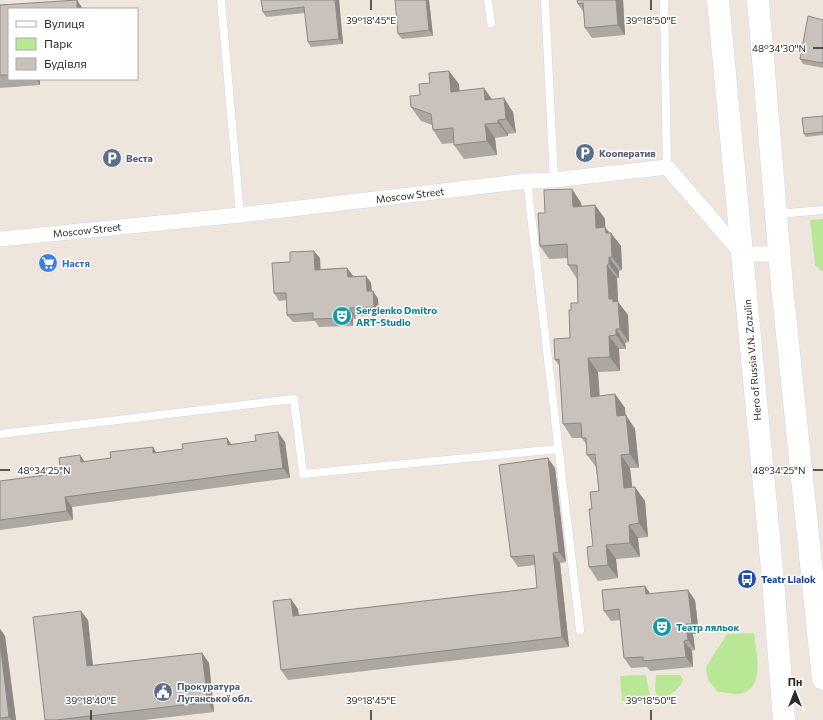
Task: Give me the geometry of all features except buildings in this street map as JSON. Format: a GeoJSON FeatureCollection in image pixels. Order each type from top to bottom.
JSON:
{"type":"FeatureCollection","features":[{"type":"Feature","properties":{"kind":"main road","name":"Hero of Russia V.N. Zozulin"},"geometry":{"type":"LineString","coordinates":[[718,0],[773,580],[784,720]]}},
{"type":"Feature","properties":{"kind":"main road"},"geometry":{"type":"LineString","coordinates":[[758,0],[782,286],[823,679]]}},
{"type":"Feature","properties":{"kind":"street","name":"Moscow Street"},"geometry":{"type":"LineString","coordinates":[[0,239],[240,215],[527,181],[554,180],[667,167]]}},
{"type":"Feature","properties":{"kind":"street"},"geometry":{"type":"LineString","coordinates":[[667,167],[742,254],[780,254]]}},
{"type":"Feature","properties":{"kind":"lane"},"geometry":{"type":"LineString","coordinates":[[221,0],[240,215]]}},
{"type":"Feature","properties":{"kind":"lane"},"geometry":{"type":"LineString","coordinates":[[488,0],[491,23]]}},
{"type":"Feature","properties":{"kind":"lane"},"geometry":{"type":"LineString","coordinates":[[545,0],[554,180]]}},
{"type":"Feature","properties":{"kind":"lane"},"geometry":{"type":"LineString","coordinates":[[664,0],[667,167]]}},
{"type":"Feature","properties":{"kind":"lane"},"geometry":{"type":"LineString","coordinates":[[527,181],[580,630]]}},
{"type":"Feature","properties":{"kind":"lane"},"geometry":{"type":"LineString","coordinates":[[776,214],[823,210]]}},
{"type":"Feature","properties":{"kind":"lane"},"geometry":{"type":"LineString","coordinates":[[0,434],[294,399],[303,474],[558,449]]}},
{"type":"Feature","properties":{"kind":"green space"},"geometry":{"type":"Polygon","coordinates":[[[823,219],[823,272],[815,265],[810,220],[823,219]]]}},
{"type":"Feature","properties":{"kind":"green space"},"geometry":{"type":"Polygon","coordinates":[[[754,633],[758,668],[753,684],[748,690],[740,694],[718,692],[708,680],[706,667],[727,634],[754,633]]]}},
{"type":"Feature","properties":{"kind":"green space"},"geometry":{"type":"Polygon","coordinates":[[[646,675],[650,696],[644,699],[622,701],[620,676],[646,675]]]}},
{"type":"Feature","properties":{"kind":"green space"},"geometry":{"type":"Polygon","coordinates":[[[656,675],[680,675],[683,680],[674,692],[661,699],[655,692],[656,675]]]}},
{"type":"Feature","properties":{"kind":"place","name":"Кооператив"},"geometry":{"type":"Point","coordinates":[585,153]}},
{"type":"Feature","properties":{"kind":"place","name":"Веста"},"geometry":{"type":"Point","coordinates":[112,158]}},
{"type":"Feature","properties":{"kind":"place","name":"Настя"},"geometry":{"type":"Point","coordinates":[48,263]}},
{"type":"Feature","properties":{"kind":"place","name":"Sergienko Dmitro ART-Studio"},"geometry":{"type":"Point","coordinates":[342,316]}},
{"type":"Feature","properties":{"kind":"place","name":"Teatr Lialok"},"geometry":{"type":"Point","coordinates":[747,579]}},
{"type":"Feature","properties":{"kind":"place","name":"Театр ляльок"},"geometry":{"type":"Point","coordinates":[662,627]}},
{"type":"Feature","properties":{"kind":"place","name":"Прокуратура Луганської обл."},"geometry":{"type":"Point","coordinates":[163,692]}}]}
